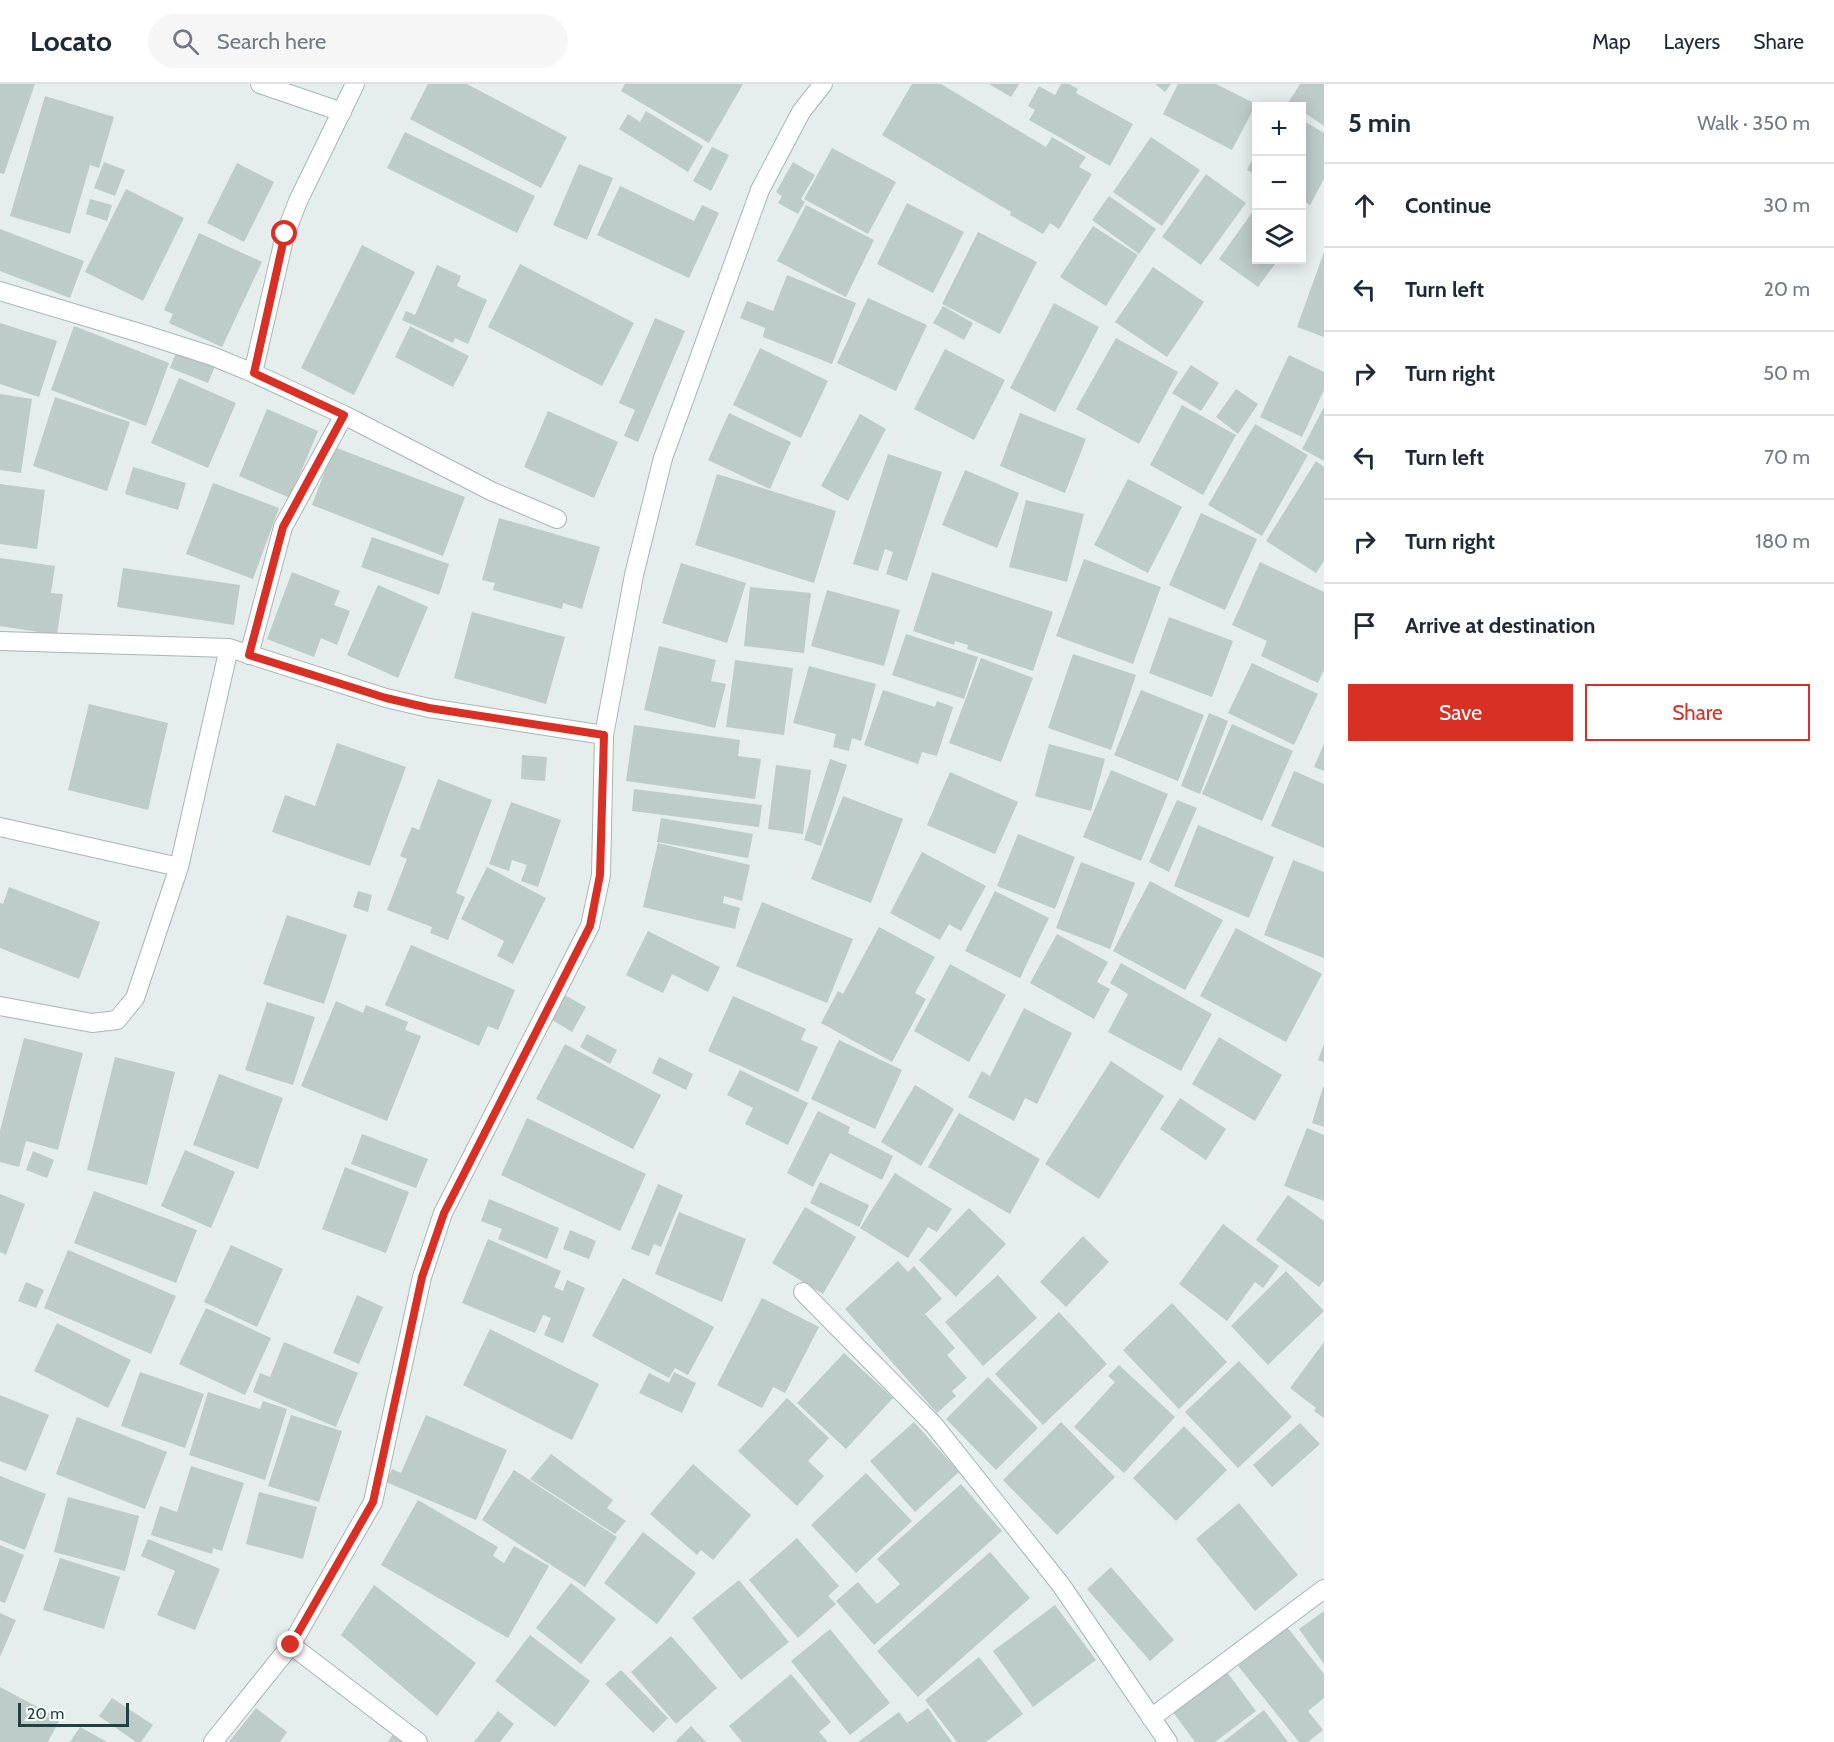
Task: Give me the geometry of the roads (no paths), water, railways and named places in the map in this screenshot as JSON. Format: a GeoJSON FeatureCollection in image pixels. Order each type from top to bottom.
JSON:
{"type":"FeatureCollection","features":[{"type":"Feature","properties":{"kind":"street"},"geometry":{"type":"LineString","coordinates":[[260,84],[342,112]]}},
{"type":"Feature","properties":{"kind":"street"},"geometry":{"type":"LineString","coordinates":[[254,373],[285,234],[298,201],[356,84]]}},
{"type":"Feature","properties":{"kind":"street"},"geometry":{"type":"LineString","coordinates":[[213,1742],[291,1645],[373,1502],[422,1277],[444,1213],[590,926],[600,875],[604,735],[634,574],[663,458],[760,190],[801,112],[823,84]]}},
{"type":"Feature","properties":{"kind":"street"},"geometry":{"type":"LineString","coordinates":[[0,291],[161,339],[254,373],[344,415],[491,491],[557,519]]}},
{"type":"Feature","properties":{"kind":"street"},"geometry":{"type":"LineString","coordinates":[[249,655],[283,527],[344,415]]}},
{"type":"Feature","properties":{"kind":"street"},"geometry":{"type":"LineString","coordinates":[[0,642],[228,648],[418,706],[604,735]]}},
{"type":"Feature","properties":{"kind":"street"},"geometry":{"type":"LineString","coordinates":[[0,1006],[92,1023],[117,1020],[135,998],[179,867],[228,648]]}},
{"type":"Feature","properties":{"kind":"street"},"geometry":{"type":"LineString","coordinates":[[0,827],[179,867]]}},
{"type":"Feature","properties":{"kind":"street"},"geometry":{"type":"LineString","coordinates":[[803,1292],[934,1425],[1061,1585],[1151,1718],[1163,1740]]}},
{"type":"Feature","properties":{"kind":"street"},"geometry":{"type":"LineString","coordinates":[[1151,1718],[1324,1589]]}},
{"type":"Feature","properties":{"kind":"street"},"geometry":{"type":"LineString","coordinates":[[291,1645],[418,1742]]}}]}
